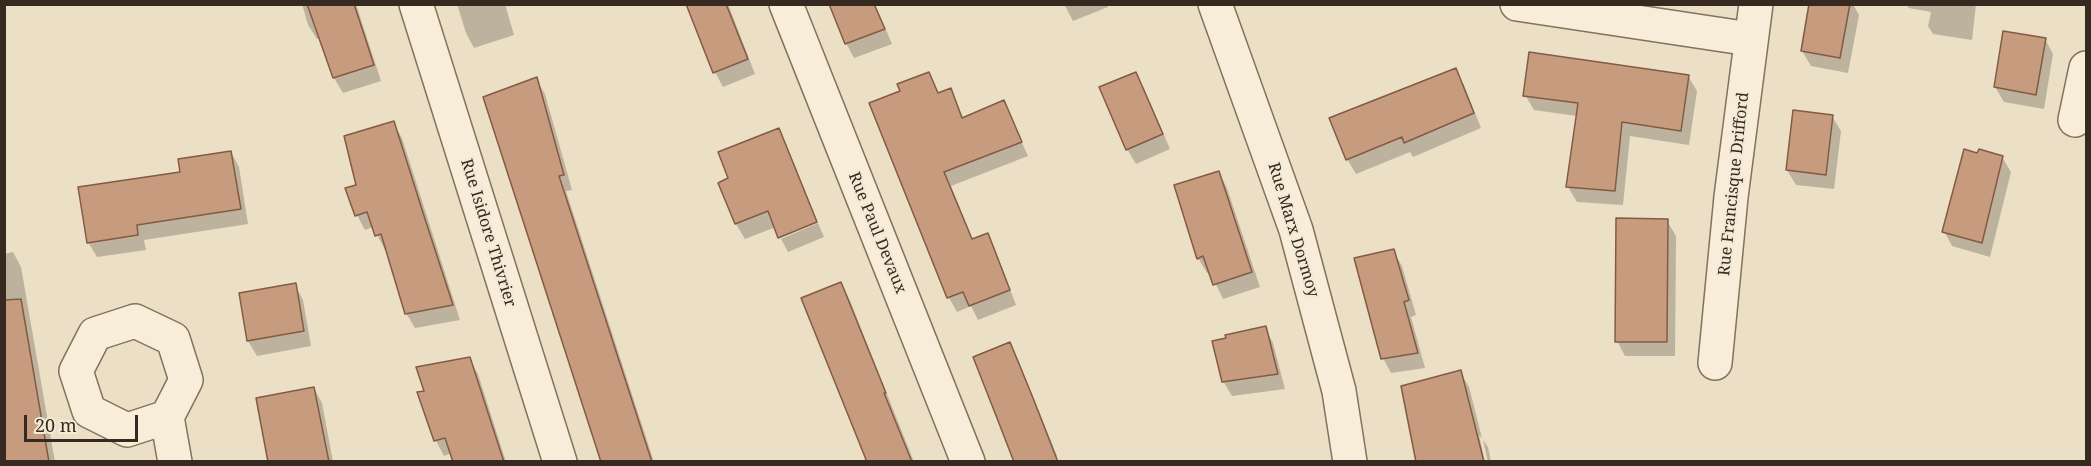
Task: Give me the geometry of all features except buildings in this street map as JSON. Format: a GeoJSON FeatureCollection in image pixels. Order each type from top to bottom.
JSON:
{"type":"FeatureCollection","features":[{"type":"Feature","properties":{"kind":"street","name":"Rue Isidore Thivrier"},"geometry":{"type":"LineString","coordinates":[[417,4],[560,462]]}},
{"type":"Feature","properties":{"kind":"street","name":"Rue Paul Devaux"},"geometry":{"type":"LineString","coordinates":[[786,4],[968,462]]}},
{"type":"Feature","properties":{"kind":"street","name":"Rue Marx Dormoy"},"geometry":{"type":"LineString","coordinates":[[1215,4],[1296,230],[1339,391],[1350,462]]}},
{"type":"Feature","properties":{"kind":"street"},"geometry":{"type":"LineString","coordinates":[[1517,4],[1750,39]]}},
{"type":"Feature","properties":{"kind":"street","name":"Rue Francisque Drifford"},"geometry":{"type":"LineString","coordinates":[[1715,363],[1731,197],[1756,4]]}},
{"type":"Feature","properties":{"kind":"street"},"geometry":{"type":"LineString","coordinates":[[2075,120],[2086,68]]}},
{"type":"Feature","properties":{"kind":"street"},"geometry":{"type":"LineString","coordinates":[[167,417],[175,462]]}}]}
